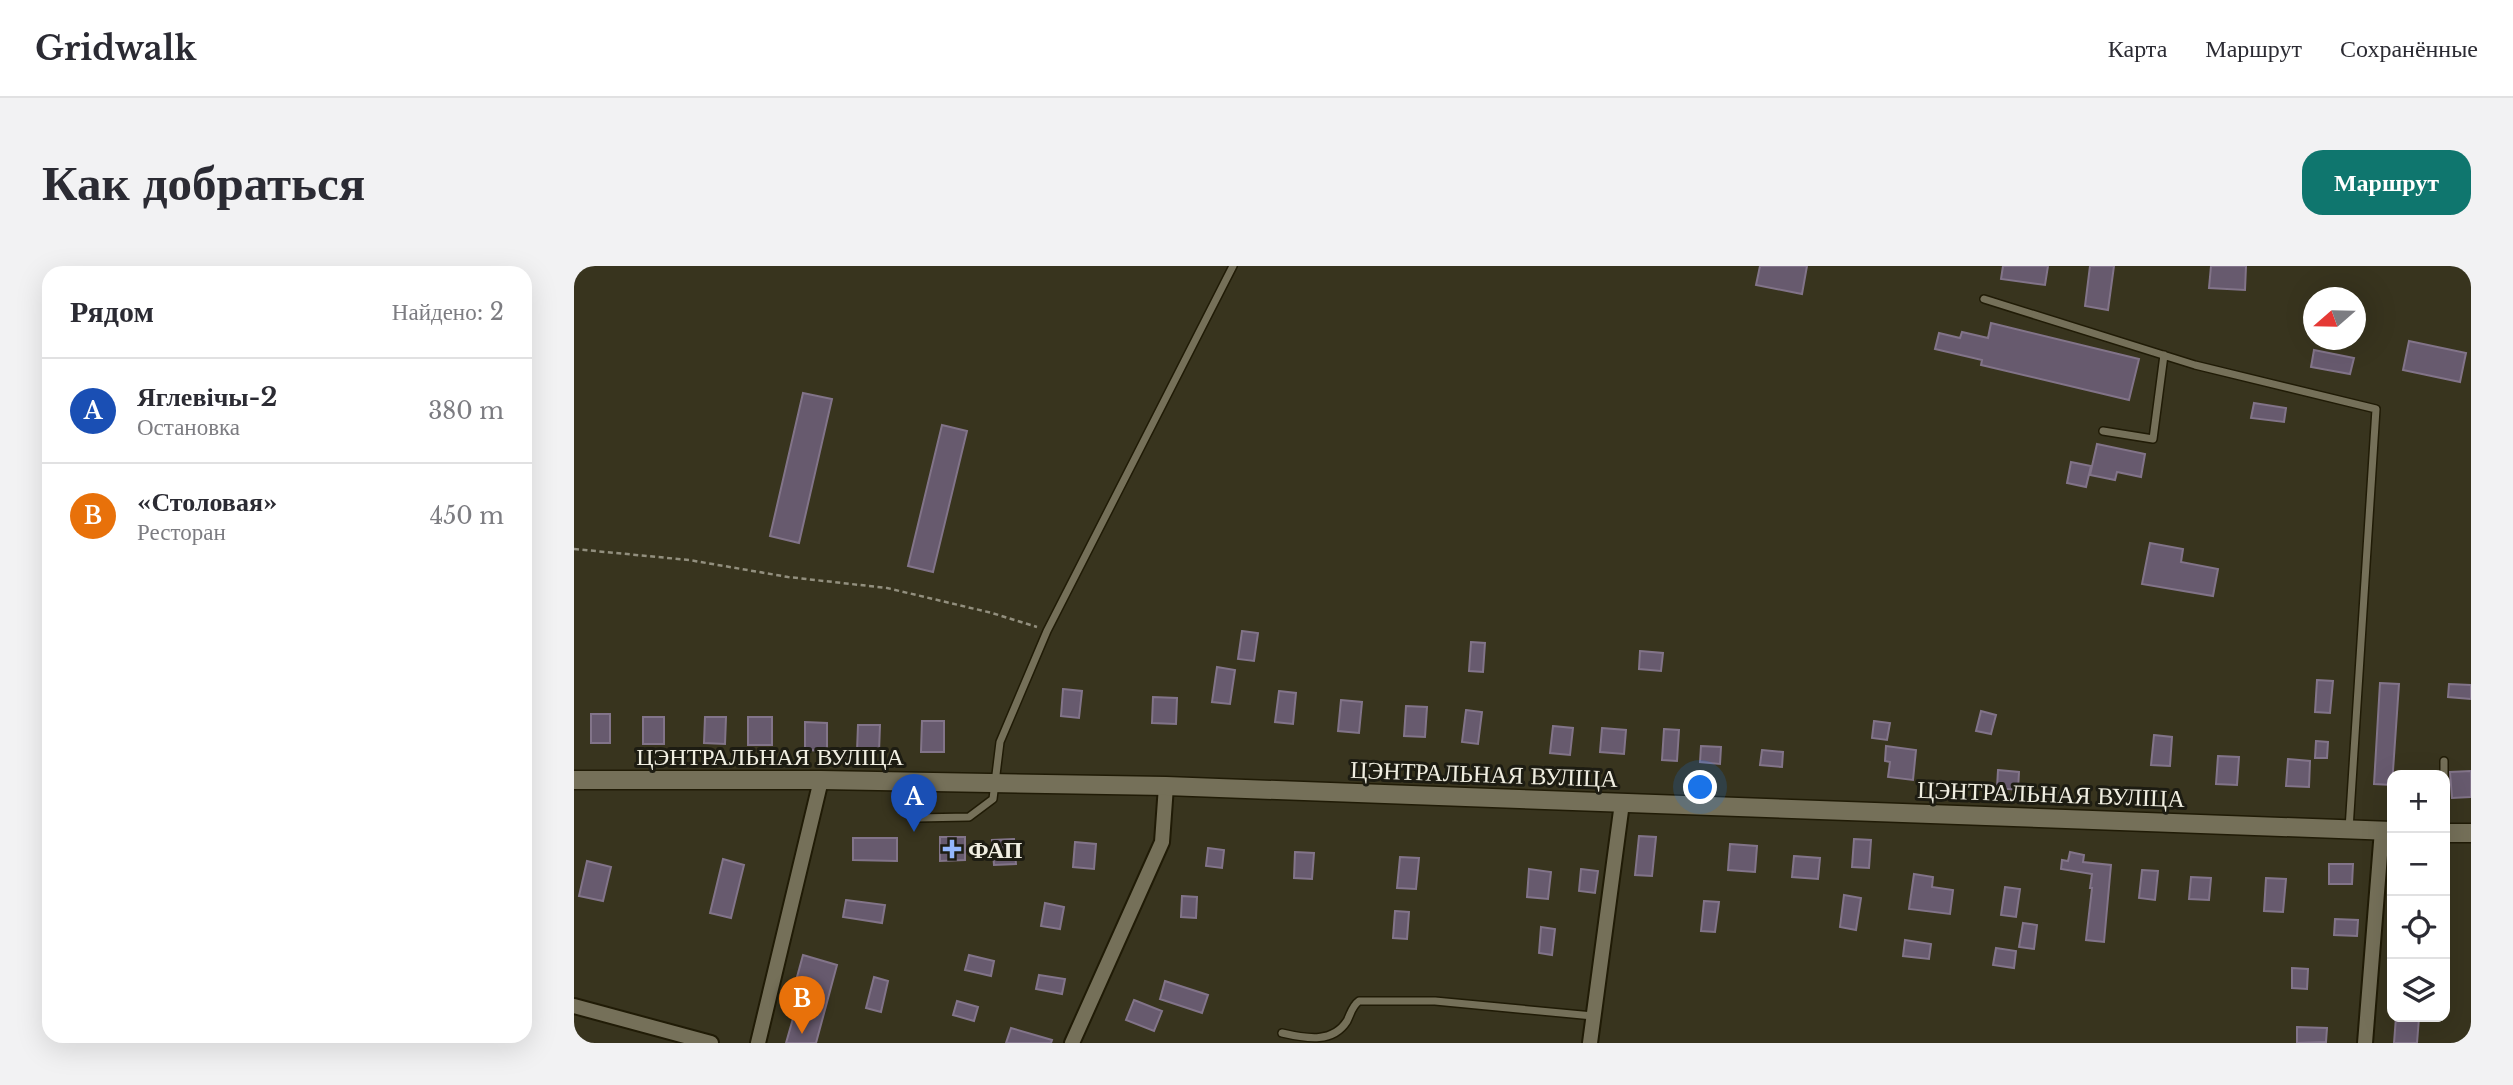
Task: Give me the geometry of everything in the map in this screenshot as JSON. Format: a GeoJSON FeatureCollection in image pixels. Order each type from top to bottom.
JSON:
{"type":"FeatureCollection","features":[{"type":"Feature","properties":{"kind":"street","name":"ЦЭНТРАЛЬНАЯ ВУЛІЦА"},"geometry":{"type":"LineString","coordinates":[[574,779],[1166,786],[2387,831]]}},
{"type":"Feature","properties":{"kind":"street"},"geometry":{"type":"LineString","coordinates":[[758,1043],[821,780]]}},
{"type":"Feature","properties":{"kind":"street"},"geometry":{"type":"LineString","coordinates":[[1072,1043],[1162,842],[1166,786]]}},
{"type":"Feature","properties":{"kind":"street"},"geometry":{"type":"LineString","coordinates":[[1590,1043],[1622,803]]}},
{"type":"Feature","properties":{"kind":"street"},"geometry":{"type":"LineString","coordinates":[[2364,1043],[2387,831]]}},
{"type":"Feature","properties":{"kind":"street"},"geometry":{"type":"LineString","coordinates":[[2450,832],[2471,833]]}},
{"type":"Feature","properties":{"kind":"street"},"geometry":{"type":"LineString","coordinates":[[574,1006],[711,1043]]}},
{"type":"Feature","properties":{"kind":"lane"},"geometry":{"type":"LineString","coordinates":[[897,782],[901,799],[909,813],[916,818],[970,817],[993,799],[1000,743],[1047,631],[1233,266]]}},
{"type":"Feature","properties":{"kind":"lane"},"geometry":{"type":"LineString","coordinates":[[1984,299],[2195,365],[2376,409],[2349,830]]}},
{"type":"Feature","properties":{"kind":"lane"},"geometry":{"type":"LineString","coordinates":[[2103,430],[2153,439],[2164,355]]}},
{"type":"Feature","properties":{"kind":"lane"},"geometry":{"type":"LineString","coordinates":[[2444,761],[2444,770]]}},
{"type":"Feature","properties":{"kind":"lane"},"geometry":{"type":"LineString","coordinates":[[1282,1033],[1316,1041],[1330,1040],[1343,1031],[1354,1005],[1359,1001],[1435,1001],[1594,1016]]}},
{"type":"Feature","properties":{"kind":"path"},"geometry":{"type":"LineString","coordinates":[[574,549],[689,560],[788,577],[887,588],[992,613],[1047,631]]}},
{"type":"Feature","properties":{"kind":"building"},"geometry":{"type":"Polygon","coordinates":[[[1760,266],[1807,266],[1802,294],[1756,285],[1760,266]]]}},
{"type":"Feature","properties":{"kind":"building"},"geometry":{"type":"Polygon","coordinates":[[[2003,266],[2048,266],[2045,285],[2001,279],[2003,266]]]}},
{"type":"Feature","properties":{"kind":"building"},"geometry":{"type":"Polygon","coordinates":[[[2090,266],[2114,266],[2108,310],[2085,306],[2090,266]]]}},
{"type":"Feature","properties":{"kind":"building"},"geometry":{"type":"Polygon","coordinates":[[[2211,266],[2246,266],[2245,290],[2209,288],[2211,266]]]}},
{"type":"Feature","properties":{"kind":"building"},"geometry":{"type":"Polygon","coordinates":[[[1991,323],[2139,359],[2129,400],[1981,365],[1982,360],[1935,349],[1939,333],[1960,338],[1962,332],[1988,338],[1991,323]]]}},
{"type":"Feature","properties":{"kind":"building"},"geometry":{"type":"Polygon","coordinates":[[[2409,341],[2466,353],[2460,382],[2403,370],[2409,341]]]}},
{"type":"Feature","properties":{"kind":"building"},"geometry":{"type":"Polygon","coordinates":[[[2314,350],[2354,358],[2350,374],[2311,367],[2314,350]]]}},
{"type":"Feature","properties":{"kind":"building"},"geometry":{"type":"Polygon","coordinates":[[[803,393],[832,399],[799,543],[770,536],[803,393]]]}},
{"type":"Feature","properties":{"kind":"building"},"geometry":{"type":"Polygon","coordinates":[[[2254,403],[2286,408],[2284,422],[2251,418],[2254,403]]]}},
{"type":"Feature","properties":{"kind":"building"},"geometry":{"type":"Polygon","coordinates":[[[942,425],[967,431],[933,572],[908,566],[942,425]]]}},
{"type":"Feature","properties":{"kind":"building"},"geometry":{"type":"Polygon","coordinates":[[[2097,444],[2145,454],[2141,477],[2117,472],[2115,480],[2090,475],[2097,444]]]}},
{"type":"Feature","properties":{"kind":"building"},"geometry":{"type":"Polygon","coordinates":[[[2071,462],[2091,466],[2086,487],[2067,483],[2071,462]]]}},
{"type":"Feature","properties":{"kind":"building"},"geometry":{"type":"Polygon","coordinates":[[[2150,543],[2183,549],[2181,562],[2218,569],[2213,596],[2142,584],[2150,543]]]}},
{"type":"Feature","properties":{"kind":"building"},"geometry":{"type":"Polygon","coordinates":[[[1242,631],[1258,633],[1254,661],[1238,659],[1242,631]]]}},
{"type":"Feature","properties":{"kind":"building"},"geometry":{"type":"Polygon","coordinates":[[[1471,642],[1485,643],[1483,672],[1469,671],[1471,642]]]}},
{"type":"Feature","properties":{"kind":"building"},"geometry":{"type":"Polygon","coordinates":[[[1640,651],[1663,653],[1661,671],[1639,669],[1640,651]]]}},
{"type":"Feature","properties":{"kind":"building"},"geometry":{"type":"Polygon","coordinates":[[[1217,667],[1235,670],[1230,704],[1212,702],[1217,667]]]}},
{"type":"Feature","properties":{"kind":"building"},"geometry":{"type":"Polygon","coordinates":[[[2317,680],[2333,681],[2330,713],[2315,712],[2317,680]]]}},
{"type":"Feature","properties":{"kind":"building"},"geometry":{"type":"Polygon","coordinates":[[[2380,683],[2399,684],[2393,770],[2387,770],[2387,785],[2374,784],[2380,683]]]}},
{"type":"Feature","properties":{"kind":"building"},"geometry":{"type":"Polygon","coordinates":[[[2449,684],[2471,685],[2471,699],[2448,697],[2449,684]]]}},
{"type":"Feature","properties":{"kind":"building"},"geometry":{"type":"Polygon","coordinates":[[[1063,689],[1082,691],[1079,718],[1061,716],[1063,689]]]}},
{"type":"Feature","properties":{"kind":"building"},"geometry":{"type":"Polygon","coordinates":[[[1279,691],[1296,693],[1293,724],[1275,722],[1279,691]]]}},
{"type":"Feature","properties":{"kind":"building"},"geometry":{"type":"Polygon","coordinates":[[[1153,697],[1177,698],[1176,724],[1152,723],[1153,697]]]}},
{"type":"Feature","properties":{"kind":"building"},"geometry":{"type":"Polygon","coordinates":[[[1341,700],[1362,702],[1359,733],[1338,731],[1341,700]]]}},
{"type":"Feature","properties":{"kind":"building"},"geometry":{"type":"Polygon","coordinates":[[[1406,706],[1427,707],[1425,737],[1404,736],[1406,706]]]}},
{"type":"Feature","properties":{"kind":"building"},"geometry":{"type":"Polygon","coordinates":[[[1466,710],[1482,712],[1478,744],[1462,742],[1466,710]]]}},
{"type":"Feature","properties":{"kind":"building"},"geometry":{"type":"Polygon","coordinates":[[[1981,711],[1996,715],[1991,734],[1976,731],[1981,711]]]}},
{"type":"Feature","properties":{"kind":"building"},"geometry":{"type":"Polygon","coordinates":[[[591,714],[610,714],[610,743],[591,743],[591,714]]]}},
{"type":"Feature","properties":{"kind":"building"},"geometry":{"type":"Polygon","coordinates":[[[643,717],[664,717],[664,744],[643,744],[643,717]]]}},
{"type":"Feature","properties":{"kind":"building"},"geometry":{"type":"Polygon","coordinates":[[[705,717],[726,717],[725,744],[704,743],[705,717]]]}},
{"type":"Feature","properties":{"kind":"building"},"geometry":{"type":"Polygon","coordinates":[[[748,717],[772,717],[772,745],[748,745],[748,717]]]}},
{"type":"Feature","properties":{"kind":"building"},"geometry":{"type":"Polygon","coordinates":[[[922,721],[944,721],[944,752],[921,752],[922,721]]]}},
{"type":"Feature","properties":{"kind":"building"},"geometry":{"type":"Polygon","coordinates":[[[1874,721],[1890,723],[1887,740],[1872,738],[1874,721]]]}},
{"type":"Feature","properties":{"kind":"building"},"geometry":{"type":"Polygon","coordinates":[[[805,722],[827,723],[827,751],[805,750],[805,722]]]}},
{"type":"Feature","properties":{"kind":"building"},"geometry":{"type":"Polygon","coordinates":[[[858,725],[880,725],[879,752],[857,751],[858,725]]]}},
{"type":"Feature","properties":{"kind":"building"},"geometry":{"type":"Polygon","coordinates":[[[1553,726],[1573,728],[1570,755],[1550,753],[1553,726]]]}},
{"type":"Feature","properties":{"kind":"building"},"geometry":{"type":"Polygon","coordinates":[[[1602,728],[1626,730],[1624,754],[1600,752],[1602,728]]]}},
{"type":"Feature","properties":{"kind":"building"},"geometry":{"type":"Polygon","coordinates":[[[1664,729],[1679,730],[1677,761],[1662,760],[1664,729]]]}},
{"type":"Feature","properties":{"kind":"building"},"geometry":{"type":"Polygon","coordinates":[[[2154,735],[2172,737],[2170,766],[2151,765],[2154,735]]]}},
{"type":"Feature","properties":{"kind":"building"},"geometry":{"type":"Polygon","coordinates":[[[2316,741],[2328,742],[2327,758],[2315,758],[2316,741]]]}},
{"type":"Feature","properties":{"kind":"building"},"geometry":{"type":"Polygon","coordinates":[[[1701,746],[1721,747],[1720,764],[1700,762],[1701,746]]]}},
{"type":"Feature","properties":{"kind":"building"},"geometry":{"type":"Polygon","coordinates":[[[1886,746],[1916,750],[1913,780],[1888,777],[1890,762],[1885,761],[1886,746]]]}},
{"type":"Feature","properties":{"kind":"building"},"geometry":{"type":"Polygon","coordinates":[[[1762,750],[1783,752],[1782,767],[1760,765],[1762,750]]]}},
{"type":"Feature","properties":{"kind":"building"},"geometry":{"type":"Polygon","coordinates":[[[2218,756],[2239,757],[2237,785],[2216,784],[2218,756]]]}},
{"type":"Feature","properties":{"kind":"building"},"geometry":{"type":"Polygon","coordinates":[[[2288,759],[2310,761],[2309,787],[2286,786],[2288,759]]]}},
{"type":"Feature","properties":{"kind":"building"},"geometry":{"type":"Polygon","coordinates":[[[1998,770],[2019,772],[2018,790],[1997,788],[1998,770]]]}},
{"type":"Feature","properties":{"kind":"building"},"geometry":{"type":"Polygon","coordinates":[[[2471,771],[2471,797],[2452,798],[2450,772],[2471,771]]]}},
{"type":"Feature","properties":{"kind":"building"},"geometry":{"type":"Polygon","coordinates":[[[1639,836],[1656,837],[1652,876],[1635,875],[1639,836]]]}},
{"type":"Feature","properties":{"kind":"building","name":"ФАП"},"geometry":{"type":"Polygon","coordinates":[[[940,837],[965,837],[965,860],[940,861],[940,837]]]}},
{"type":"Feature","properties":{"kind":"building"},"geometry":{"type":"Polygon","coordinates":[[[853,838],[897,838],[897,861],[853,860],[853,838]]]}},
{"type":"Feature","properties":{"kind":"building"},"geometry":{"type":"Polygon","coordinates":[[[1014,839],[1016,864],[994,865],[992,840],[1014,839]]]}},
{"type":"Feature","properties":{"kind":"building"},"geometry":{"type":"Polygon","coordinates":[[[1854,839],[1871,840],[1869,868],[1852,867],[1854,839]]]}},
{"type":"Feature","properties":{"kind":"building"},"geometry":{"type":"Polygon","coordinates":[[[1075,842],[1096,844],[1094,869],[1073,867],[1075,842]]]}},
{"type":"Feature","properties":{"kind":"building"},"geometry":{"type":"Polygon","coordinates":[[[1730,844],[1757,846],[1755,872],[1728,870],[1730,844]]]}},
{"type":"Feature","properties":{"kind":"building"},"geometry":{"type":"Polygon","coordinates":[[[1208,848],[1224,850],[1222,868],[1206,866],[1208,848]]]}},
{"type":"Feature","properties":{"kind":"building"},"geometry":{"type":"Polygon","coordinates":[[[1295,852],[1314,853],[1312,879],[1294,878],[1295,852]]]}},
{"type":"Feature","properties":{"kind":"building"},"geometry":{"type":"Polygon","coordinates":[[[2070,852],[2084,855],[2083,862],[2111,865],[2104,942],[2086,940],[2092,874],[2061,869],[2062,860],[2068,861],[2070,852]]]}},
{"type":"Feature","properties":{"kind":"building"},"geometry":{"type":"Polygon","coordinates":[[[1794,856],[1820,858],[1818,879],[1792,877],[1794,856]]]}},
{"type":"Feature","properties":{"kind":"building"},"geometry":{"type":"Polygon","coordinates":[[[1400,857],[1419,858],[1416,889],[1397,888],[1400,857]]]}},
{"type":"Feature","properties":{"kind":"building"},"geometry":{"type":"Polygon","coordinates":[[[723,859],[744,865],[731,918],[710,913],[723,859]]]}},
{"type":"Feature","properties":{"kind":"building"},"geometry":{"type":"Polygon","coordinates":[[[587,861],[611,867],[603,901],[579,896],[587,861]]]}},
{"type":"Feature","properties":{"kind":"building"},"geometry":{"type":"Polygon","coordinates":[[[2329,864],[2353,864],[2352,884],[2329,884],[2329,864]]]}},
{"type":"Feature","properties":{"kind":"building"},"geometry":{"type":"Polygon","coordinates":[[[1529,869],[1551,872],[1548,899],[1527,897],[1529,869]]]}},
{"type":"Feature","properties":{"kind":"building"},"geometry":{"type":"Polygon","coordinates":[[[1581,869],[1598,871],[1595,893],[1579,891],[1581,869]]]}},
{"type":"Feature","properties":{"kind":"building"},"geometry":{"type":"Polygon","coordinates":[[[2142,870],[2158,871],[2155,900],[2139,898],[2142,870]]]}},
{"type":"Feature","properties":{"kind":"building"},"geometry":{"type":"Polygon","coordinates":[[[1914,874],[1933,877],[1932,887],[1953,890],[1950,914],[1909,909],[1914,874]]]}},
{"type":"Feature","properties":{"kind":"building"},"geometry":{"type":"Polygon","coordinates":[[[2191,877],[2211,878],[2209,900],[2189,899],[2191,877]]]}},
{"type":"Feature","properties":{"kind":"building"},"geometry":{"type":"Polygon","coordinates":[[[2266,878],[2286,879],[2283,912],[2264,911],[2266,878]]]}},
{"type":"Feature","properties":{"kind":"building"},"geometry":{"type":"Polygon","coordinates":[[[2005,887],[2020,889],[2016,917],[2001,915],[2005,887]]]}},
{"type":"Feature","properties":{"kind":"building"},"geometry":{"type":"Polygon","coordinates":[[[1844,895],[1861,898],[1856,930],[1840,927],[1844,895]]]}},
{"type":"Feature","properties":{"kind":"building"},"geometry":{"type":"Polygon","coordinates":[[[1182,896],[1197,897],[1196,918],[1181,917],[1182,896]]]}},
{"type":"Feature","properties":{"kind":"building"},"geometry":{"type":"Polygon","coordinates":[[[846,900],[885,905],[882,923],[843,917],[846,900]]]}},
{"type":"Feature","properties":{"kind":"building"},"geometry":{"type":"Polygon","coordinates":[[[1704,901],[1719,902],[1715,932],[1701,931],[1704,901]]]}},
{"type":"Feature","properties":{"kind":"building"},"geometry":{"type":"Polygon","coordinates":[[[1045,903],[1064,907],[1060,929],[1041,926],[1045,903]]]}},
{"type":"Feature","properties":{"kind":"building"},"geometry":{"type":"Polygon","coordinates":[[[1395,911],[1409,912],[1407,939],[1393,938],[1395,911]]]}},
{"type":"Feature","properties":{"kind":"building"},"geometry":{"type":"Polygon","coordinates":[[[2335,919],[2358,920],[2357,936],[2334,935],[2335,919]]]}},
{"type":"Feature","properties":{"kind":"building"},"geometry":{"type":"Polygon","coordinates":[[[2023,923],[2037,925],[2034,949],[2019,947],[2023,923]]]}},
{"type":"Feature","properties":{"kind":"building"},"geometry":{"type":"Polygon","coordinates":[[[1541,927],[1555,929],[1552,955],[1539,953],[1541,927]]]}},
{"type":"Feature","properties":{"kind":"building"},"geometry":{"type":"Polygon","coordinates":[[[1905,940],[1931,944],[1929,959],[1903,956],[1905,940]]]}},
{"type":"Feature","properties":{"kind":"building"},"geometry":{"type":"Polygon","coordinates":[[[1996,948],[2016,951],[2014,968],[1993,965],[1996,948]]]}},
{"type":"Feature","properties":{"kind":"building"},"geometry":{"type":"Polygon","coordinates":[[[803,955],[837,965],[816,1043],[786,1043],[798,1001],[791,999],[803,955]]]}},
{"type":"Feature","properties":{"kind":"building"},"geometry":{"type":"Polygon","coordinates":[[[969,955],[994,961],[991,976],[965,970],[969,955]]]}},
{"type":"Feature","properties":{"kind":"building"},"geometry":{"type":"Polygon","coordinates":[[[2292,968],[2308,969],[2307,989],[2292,988],[2292,968]]]}},
{"type":"Feature","properties":{"kind":"building"},"geometry":{"type":"Polygon","coordinates":[[[1039,975],[1065,979],[1062,994],[1036,989],[1039,975]]]}},
{"type":"Feature","properties":{"kind":"building"},"geometry":{"type":"Polygon","coordinates":[[[874,977],[888,981],[881,1012],[866,1008],[874,977]]]}},
{"type":"Feature","properties":{"kind":"building"},"geometry":{"type":"Polygon","coordinates":[[[1165,981],[1208,995],[1202,1013],[1160,999],[1165,981]]]}},
{"type":"Feature","properties":{"kind":"building"},"geometry":{"type":"Polygon","coordinates":[[[1134,1000],[1162,1011],[1154,1031],[1126,1020],[1134,1000]]]}},
{"type":"Feature","properties":{"kind":"building"},"geometry":{"type":"Polygon","coordinates":[[[957,1001],[978,1007],[974,1021],[953,1015],[957,1001]]]}},
{"type":"Feature","properties":{"kind":"building"},"geometry":{"type":"Polygon","coordinates":[[[2396,1022],[2419,1022],[2417,1043],[2394,1043],[2396,1022]]]}},
{"type":"Feature","properties":{"kind":"building"},"geometry":{"type":"Polygon","coordinates":[[[2297,1027],[2327,1028],[2326,1042],[2297,1043],[2297,1027]]]}},
{"type":"Feature","properties":{"kind":"building"},"geometry":{"type":"Polygon","coordinates":[[[1011,1028],[1052,1040],[1051,1043],[1006,1043],[1011,1028]]]}},
{"type":"Feature","properties":{"kind":"place","name":"Яглевічы-2"},"geometry":{"type":"Point","coordinates":[914,832]}},
{"type":"Feature","properties":{"kind":"place","name":"ФАП"},"geometry":{"type":"Point","coordinates":[952,849]}},
{"type":"Feature","properties":{"kind":"place","name":"«Столовая»"},"geometry":{"type":"Point","coordinates":[802,1034]}}]}
